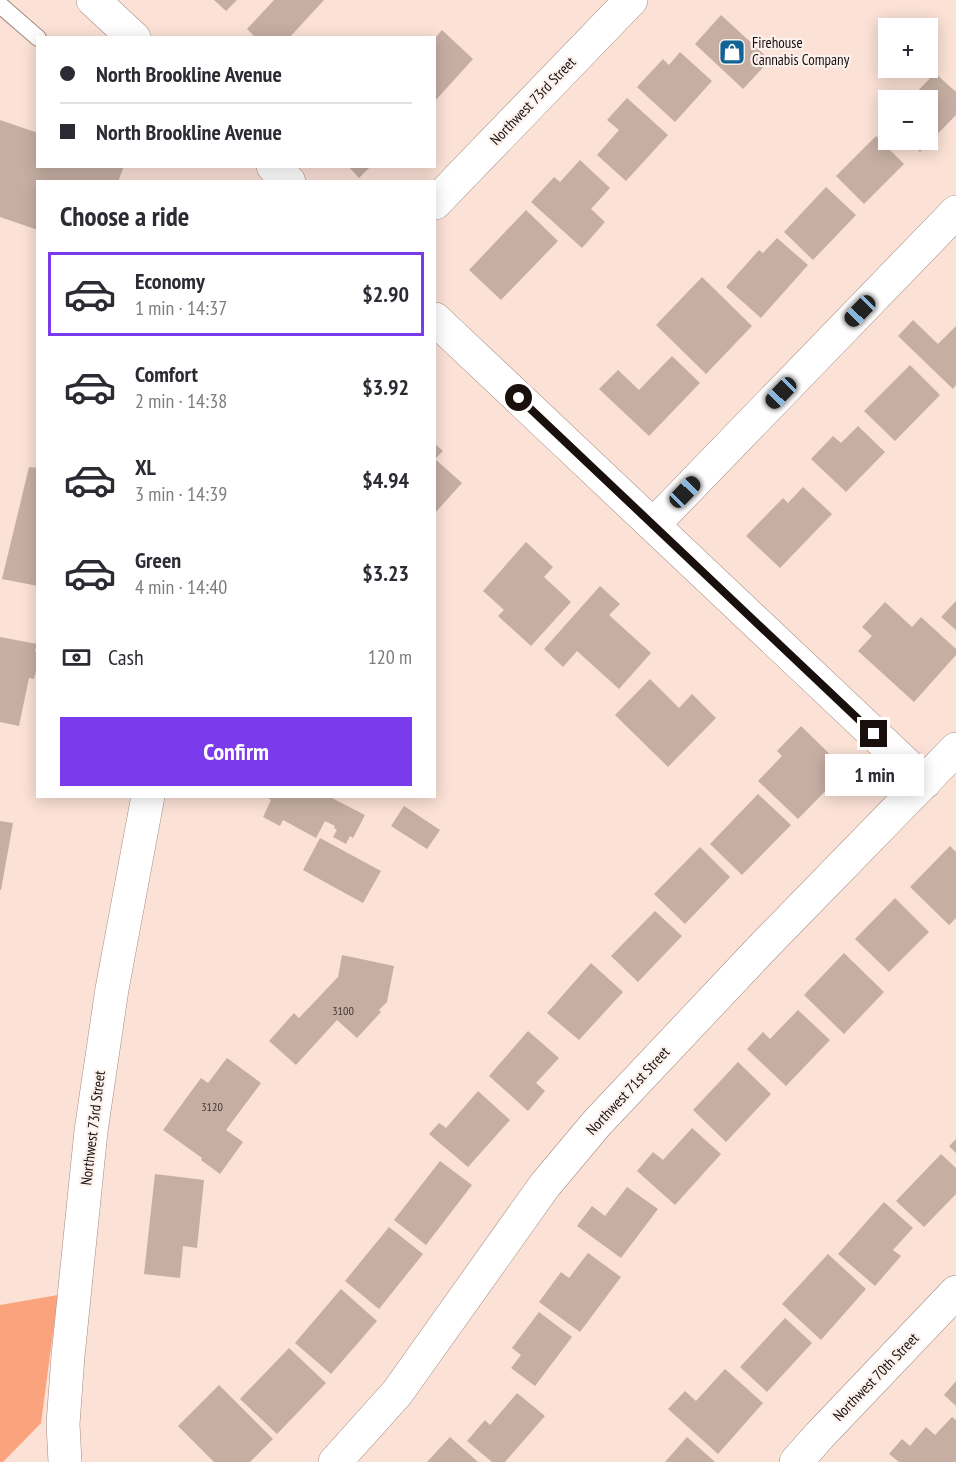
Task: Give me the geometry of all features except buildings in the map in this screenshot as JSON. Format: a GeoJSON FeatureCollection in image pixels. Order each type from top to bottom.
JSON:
{"type":"FeatureCollection","features":[{"type":"Feature","properties":{"kind":"street"},"geometry":{"type":"LineString","coordinates":[[93,0],[132,36]]}},
{"type":"Feature","properties":{"kind":"street","name":"Northwest 73rd Street"},"geometry":{"type":"LineString","coordinates":[[436,201],[631,0]]}},
{"type":"Feature","properties":{"kind":"street"},"geometry":{"type":"LineString","coordinates":[[275,168],[287,180]]}},
{"type":"Feature","properties":{"kind":"street"},"geometry":{"type":"LineString","coordinates":[[653,525],[956,212]]}},
{"type":"Feature","properties":{"kind":"street"},"geometry":{"type":"LineString","coordinates":[[436,320],[925,782]]}},
{"type":"Feature","properties":{"kind":"street","name":"Northwest 71st Street"},"geometry":{"type":"LineString","coordinates":[[335,1462],[397,1393],[545,1185],[597,1123],[763,947],[956,749]]}},
{"type":"Feature","properties":{"kind":"street","name":"Northwest 73rd Street"},"geometry":{"type":"LineString","coordinates":[[65,1462],[63,1424],[68,1356],[91,1131],[112,989],[148,798]]}},
{"type":"Feature","properties":{"kind":"street","name":"Northwest 70th Street"},"geometry":{"type":"LineString","coordinates":[[796,1462],[956,1292]]}},
{"type":"Feature","properties":{"kind":"lane"},"geometry":{"type":"LineString","coordinates":[[0,5],[36,36]]}},
{"type":"Feature","properties":{"kind":"shaded area"},"geometry":{"type":"Polygon","coordinates":[[[58,1295],[41,1423],[3,1462],[0,1462],[0,1305],[58,1295]]]}},
{"type":"Feature","properties":{"kind":"place","name":"Firehouse Cannabis Company"},"geometry":{"type":"Point","coordinates":[732,52]}},
{"type":"Feature","properties":{"kind":"route"},"geometry":{"type":"LineString","coordinates":[[519,398],[874,734]]}}]}
